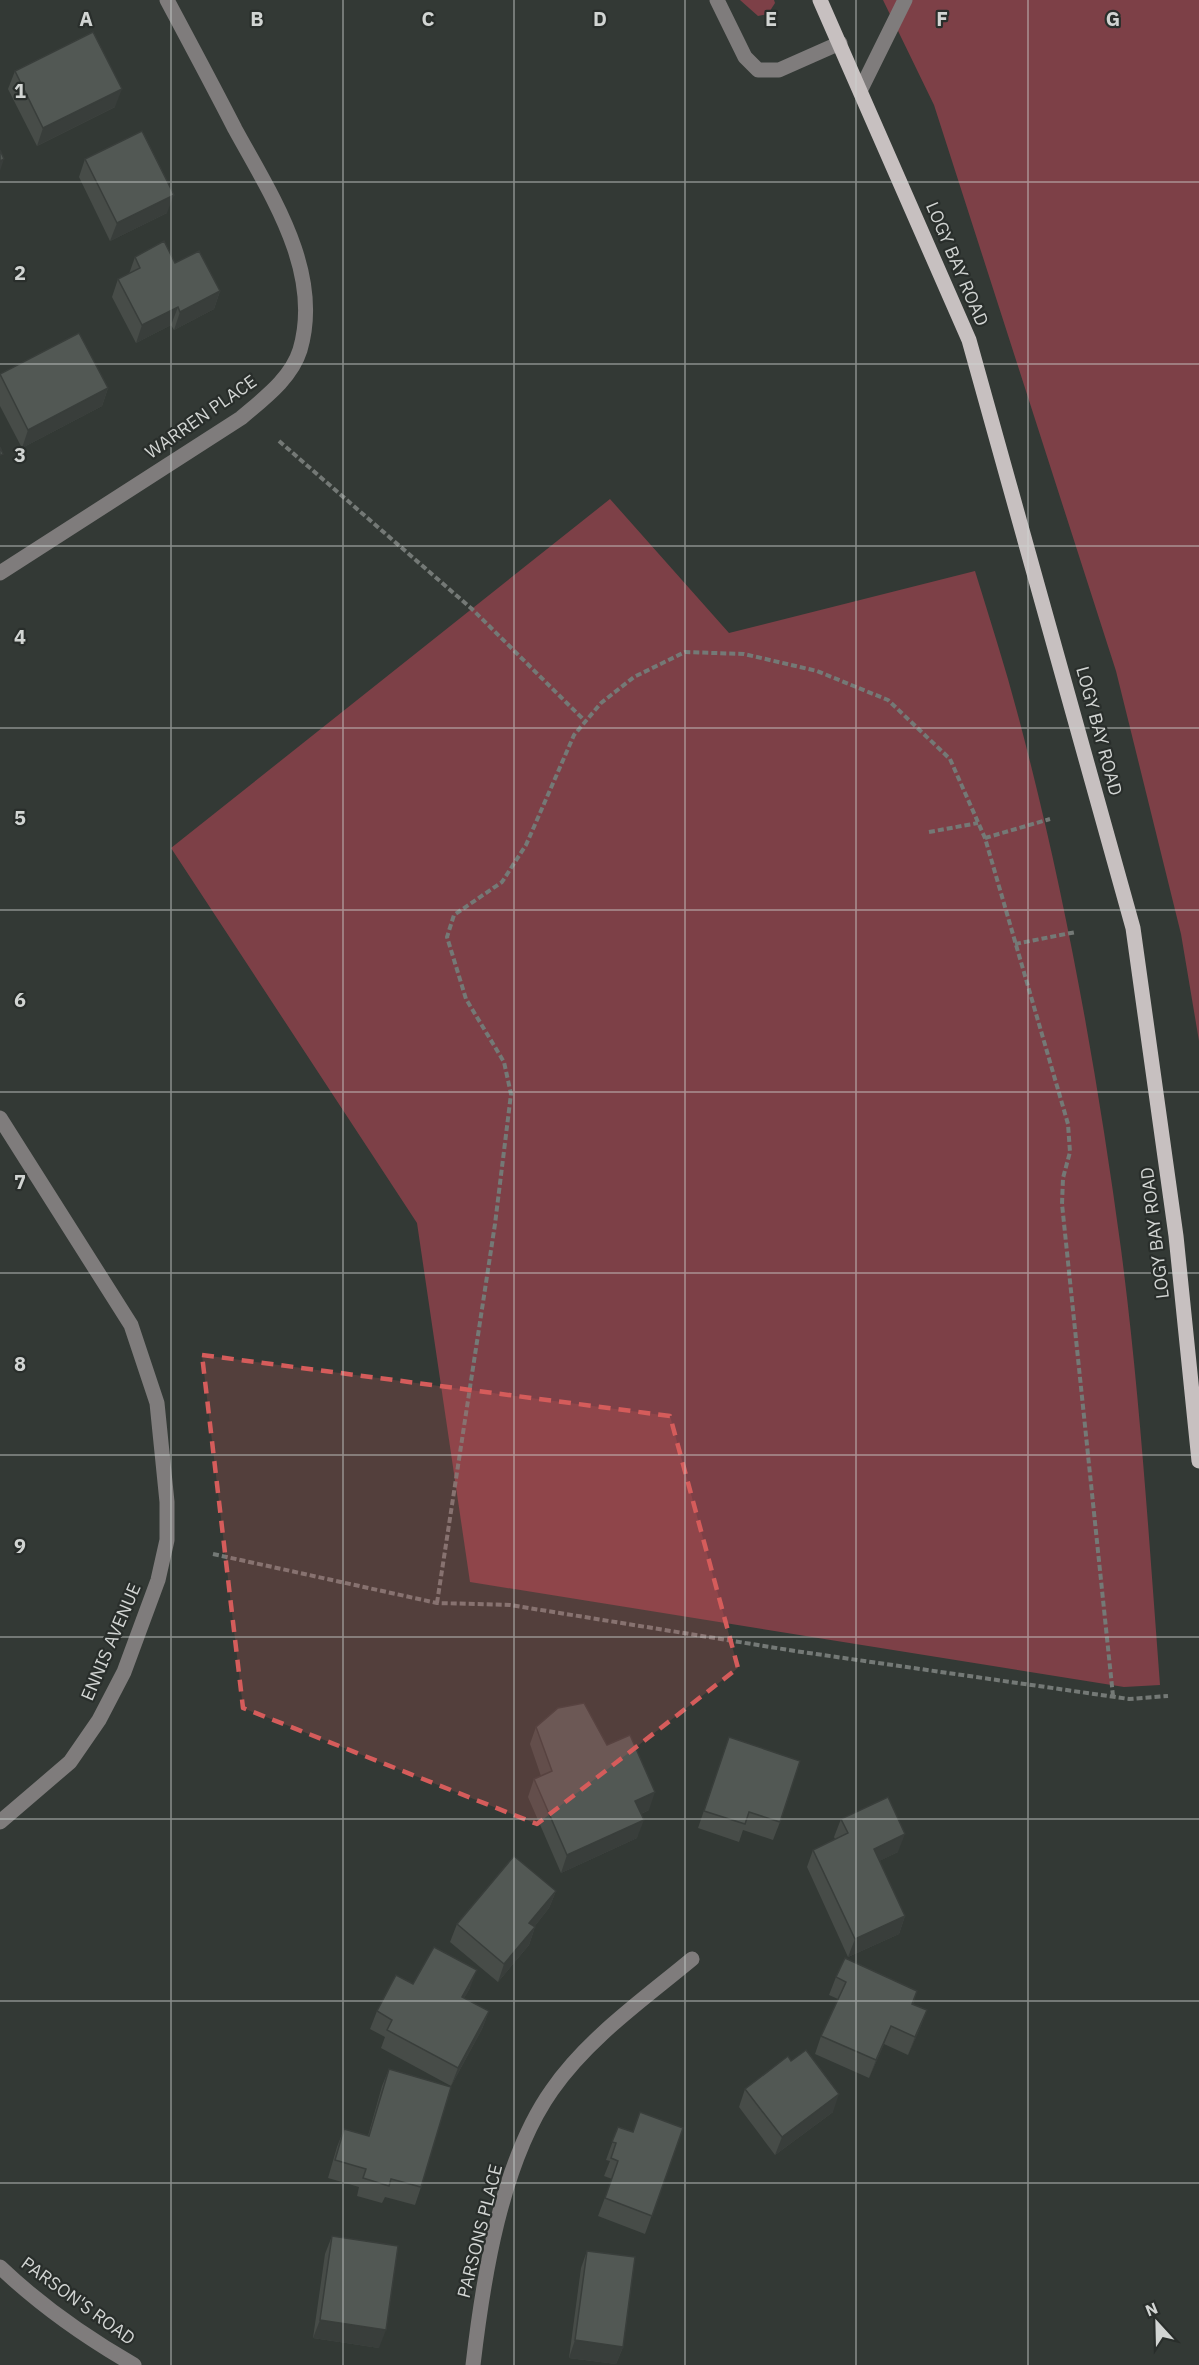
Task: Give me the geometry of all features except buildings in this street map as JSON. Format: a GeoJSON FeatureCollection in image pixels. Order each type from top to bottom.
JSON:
{"type":"FeatureCollection","features":[{"type":"Feature","properties":{"kind":"main road","name":"LOGY BAY ROAD"},"geometry":{"type":"LineString","coordinates":[[820,0],[969,340],[1133,928],[1176,1236],[1199,1461]]}},
{"type":"Feature","properties":{"kind":"street","name":"WARREN PLACE"},"geometry":{"type":"LineString","coordinates":[[0,573],[241,418],[277,388],[299,351],[307,308],[300,265],[284,219],[167,0]]}},
{"type":"Feature","properties":{"kind":"street"},"geometry":{"type":"LineString","coordinates":[[717,0],[745,57],[758,70],[779,70],[840,43]]}},
{"type":"Feature","properties":{"kind":"street"},"geometry":{"type":"LineString","coordinates":[[861,90],[905,0]]}},
{"type":"Feature","properties":{"kind":"street","name":"ENNIS AVENUE"},"geometry":{"type":"LineString","coordinates":[[0,1118],[130,1325],[157,1403],[165,1456],[167,1540],[148,1610],[124,1672],[99,1720],[70,1762],[0,1822]]}},
{"type":"Feature","properties":{"kind":"street","name":"PARSONS PLACE"},"geometry":{"type":"LineString","coordinates":[[473,2365],[483,2284],[510,2179],[551,2091],[597,2039],[692,1959]]}},
{"type":"Feature","properties":{"kind":"street","name":"PARSON'S ROAD"},"geometry":{"type":"LineString","coordinates":[[0,2267],[62,2317],[106,2349],[134,2365]]}},
{"type":"Feature","properties":{"kind":"path"},"geometry":{"type":"LineString","coordinates":[[279,441],[472,609],[586,722]]}},
{"type":"Feature","properties":{"kind":"path"},"geometry":{"type":"LineString","coordinates":[[437,1603],[495,1224],[511,1094],[504,1062],[466,999],[447,937],[454,915],[502,882],[526,845],[574,735],[601,703],[634,676],[685,652],[744,654],[817,671],[888,700],[950,759],[985,838],[1068,1124],[1071,1152],[1063,1178],[1062,1204],[1113,1696]]}},
{"type":"Feature","properties":{"kind":"path"},"geometry":{"type":"LineString","coordinates":[[985,838],[1050,819]]}},
{"type":"Feature","properties":{"kind":"path"},"geometry":{"type":"LineString","coordinates":[[929,832],[978,823]]}},
{"type":"Feature","properties":{"kind":"path"},"geometry":{"type":"LineString","coordinates":[[1015,944],[1076,932]]}},
{"type":"Feature","properties":{"kind":"path"},"geometry":{"type":"LineString","coordinates":[[213,1554],[437,1603],[510,1605],[807,1653],[1129,1699],[1168,1696]]}},
{"type":"Feature","properties":{"kind":"highlighted area"},"geometry":{"type":"Polygon","coordinates":[[[202,1355],[670,1416],[738,1668],[537,1824],[243,1708],[202,1355]]]}},
{"type":"Feature","properties":{"kind":"shaded area"},"geometry":{"type":"Polygon","coordinates":[[[740,0],[774,0],[775,3],[768,14],[758,16],[740,0]]]}},
{"type":"Feature","properties":{"kind":"shaded area"},"geometry":{"type":"Polygon","coordinates":[[[883,0],[1199,0],[1199,1041],[1181,934],[1116,671],[934,105],[883,0]]]}},
{"type":"Feature","properties":{"kind":"shaded area"},"geometry":{"type":"Polygon","coordinates":[[[610,499],[729,633],[975,571],[1014,700],[1036,784],[1078,982],[1101,1115],[1134,1358],[1160,1685],[1124,1687],[470,1582],[417,1223],[171,848],[610,499]]]}}]}
